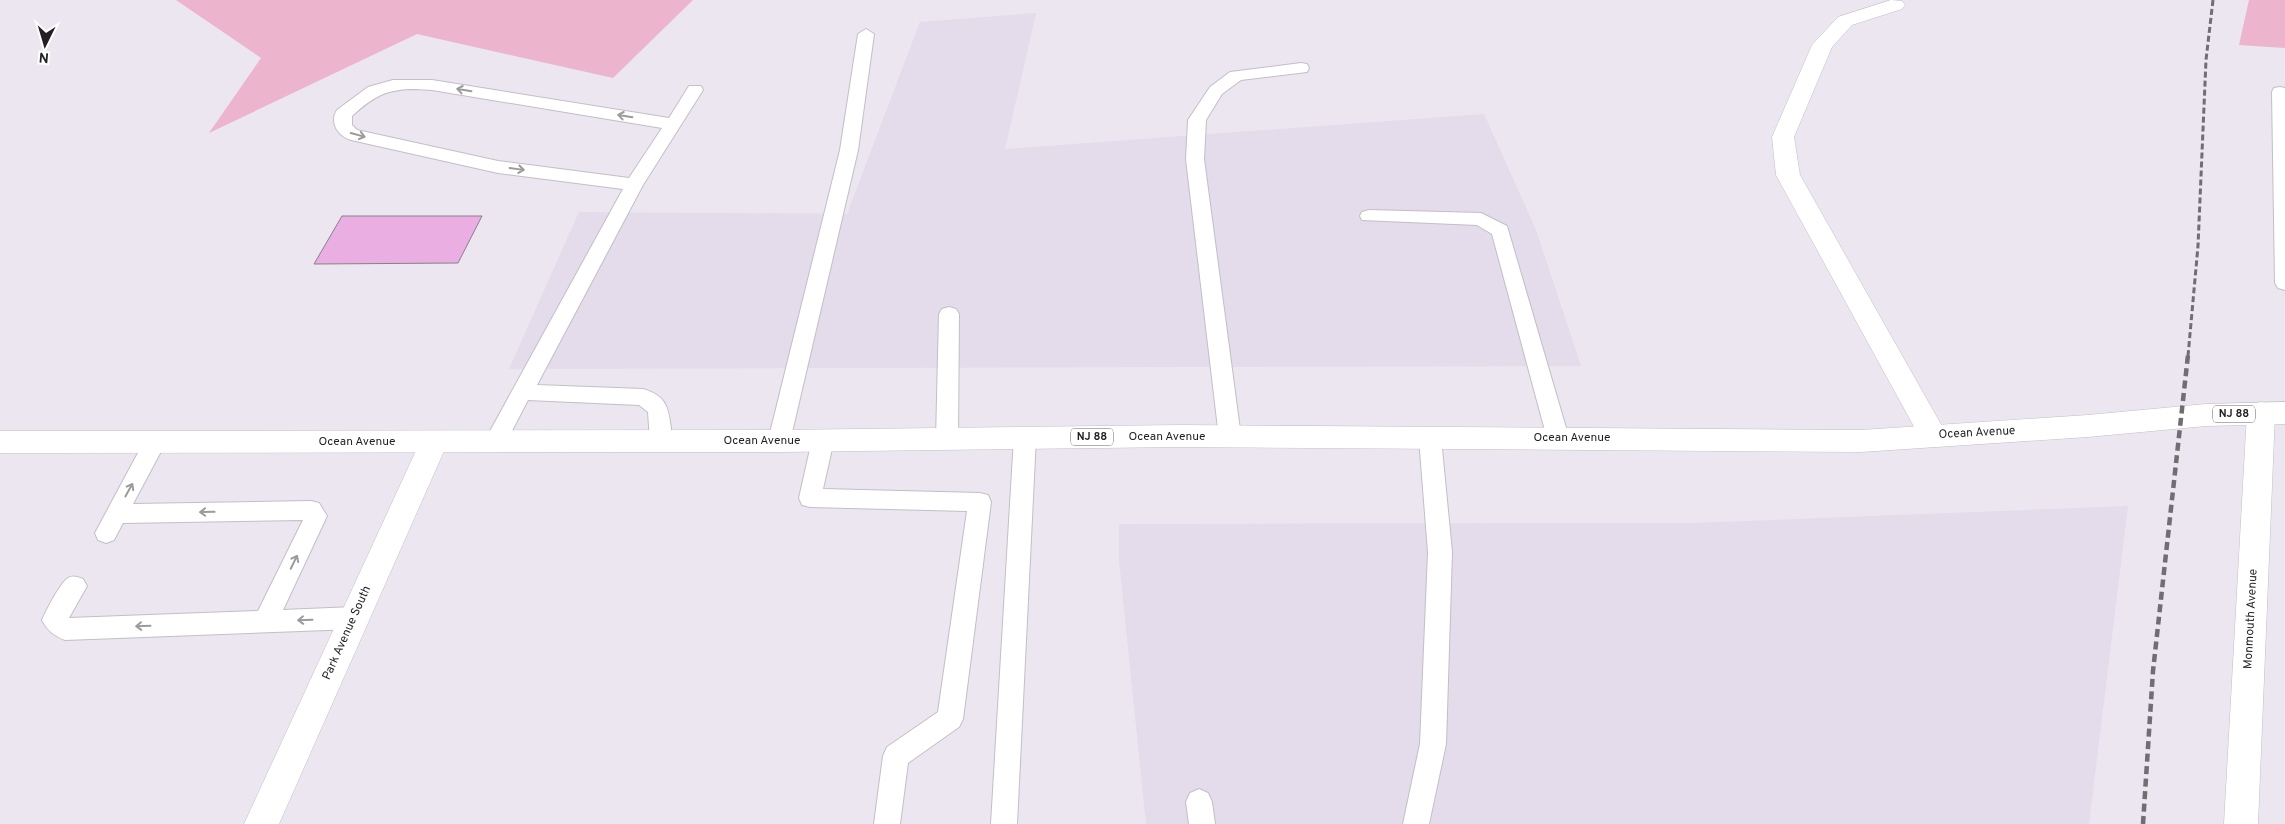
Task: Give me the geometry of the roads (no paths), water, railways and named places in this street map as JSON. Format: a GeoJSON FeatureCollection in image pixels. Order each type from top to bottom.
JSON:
{"type":"FeatureCollection","features":[{"type":"Feature","properties":{"kind":"main road"},"geometry":{"type":"LineString","coordinates":[[1896,5],[1845,21],[1822,45],[1784,137],[1788,175],[1933,435]]}},
{"type":"Feature","properties":{"kind":"main road","name":"Ocean Avenue"},"geometry":{"type":"LineString","coordinates":[[0,442],[779,441],[1025,437],[1558,438],[1861,441],[2088,426],[2183,417],[2273,413]]}},
{"type":"Feature","properties":{"kind":"main road","name":"Monmouth Avenue"},"geometry":{"type":"LineString","coordinates":[[2241,824],[2273,413]]}},
{"type":"Feature","properties":{"kind":"main road","name":"Park Avenue South"},"geometry":{"type":"LineString","coordinates":[[261,824],[434,442]]}},
{"type":"Feature","properties":{"kind":"lane"},"geometry":{"type":"LineString","coordinates":[[779,441],[848,150],[866,34]]}},
{"type":"Feature","properties":{"kind":"lane"},"geometry":{"type":"LineString","coordinates":[[1230,437],[1195,159],[1198,120],[1216,91],[1236,76],[1301,68]]}},
{"type":"Feature","properties":{"kind":"lane"},"geometry":{"type":"LineString","coordinates":[[634,185],[498,167],[352,134],[343,127],[343,114],[362,96],[379,86],[394,84],[432,85],[673,124]]}},
{"type":"Feature","properties":{"kind":"lane"},"geometry":{"type":"LineString","coordinates":[[494,442],[634,185],[695,90]]}},
{"type":"Feature","properties":{"kind":"lane"},"geometry":{"type":"LineString","coordinates":[[2280,92],[2285,283]]}},
{"type":"Feature","properties":{"kind":"lane"},"geometry":{"type":"LineString","coordinates":[[1369,216],[1481,219],[1500,231],[1558,438]]}},
{"type":"Feature","properties":{"kind":"lane"},"geometry":{"type":"LineString","coordinates":[[947,439],[949,314]]}},
{"type":"Feature","properties":{"kind":"lane"},"geometry":{"type":"LineString","coordinates":[[521,392],[643,397],[658,408],[661,441]]}},
{"type":"Feature","properties":{"kind":"lane"},"geometry":{"type":"LineString","coordinates":[[1004,824],[1025,437]]}},
{"type":"Feature","properties":{"kind":"lane"},"geometry":{"type":"LineString","coordinates":[[1416,824],[1433,744],[1440,552],[1430,438]]}},
{"type":"Feature","properties":{"kind":"lane"},"geometry":{"type":"LineString","coordinates":[[823,440],[810,498],[980,502],[950,719],[896,756],[888,824]]}},
{"type":"Feature","properties":{"kind":"lane"},"geometry":{"type":"LineString","coordinates":[[156,442],[111,523],[311,510],[316,516],[265,622]]}},
{"type":"Feature","properties":{"kind":"lane"},"geometry":{"type":"LineString","coordinates":[[75,586],[54,620],[65,629],[354,618]]}},
{"type":"Feature","properties":{"kind":"railway"},"geometry":{"type":"LineString","coordinates":[[2188,356],[2198,246],[2206,60],[2213,0]]}},
{"type":"Feature","properties":{"kind":"railway"},"geometry":{"type":"LineString","coordinates":[[2143,824],[2153,671],[2188,355]]}}]}
